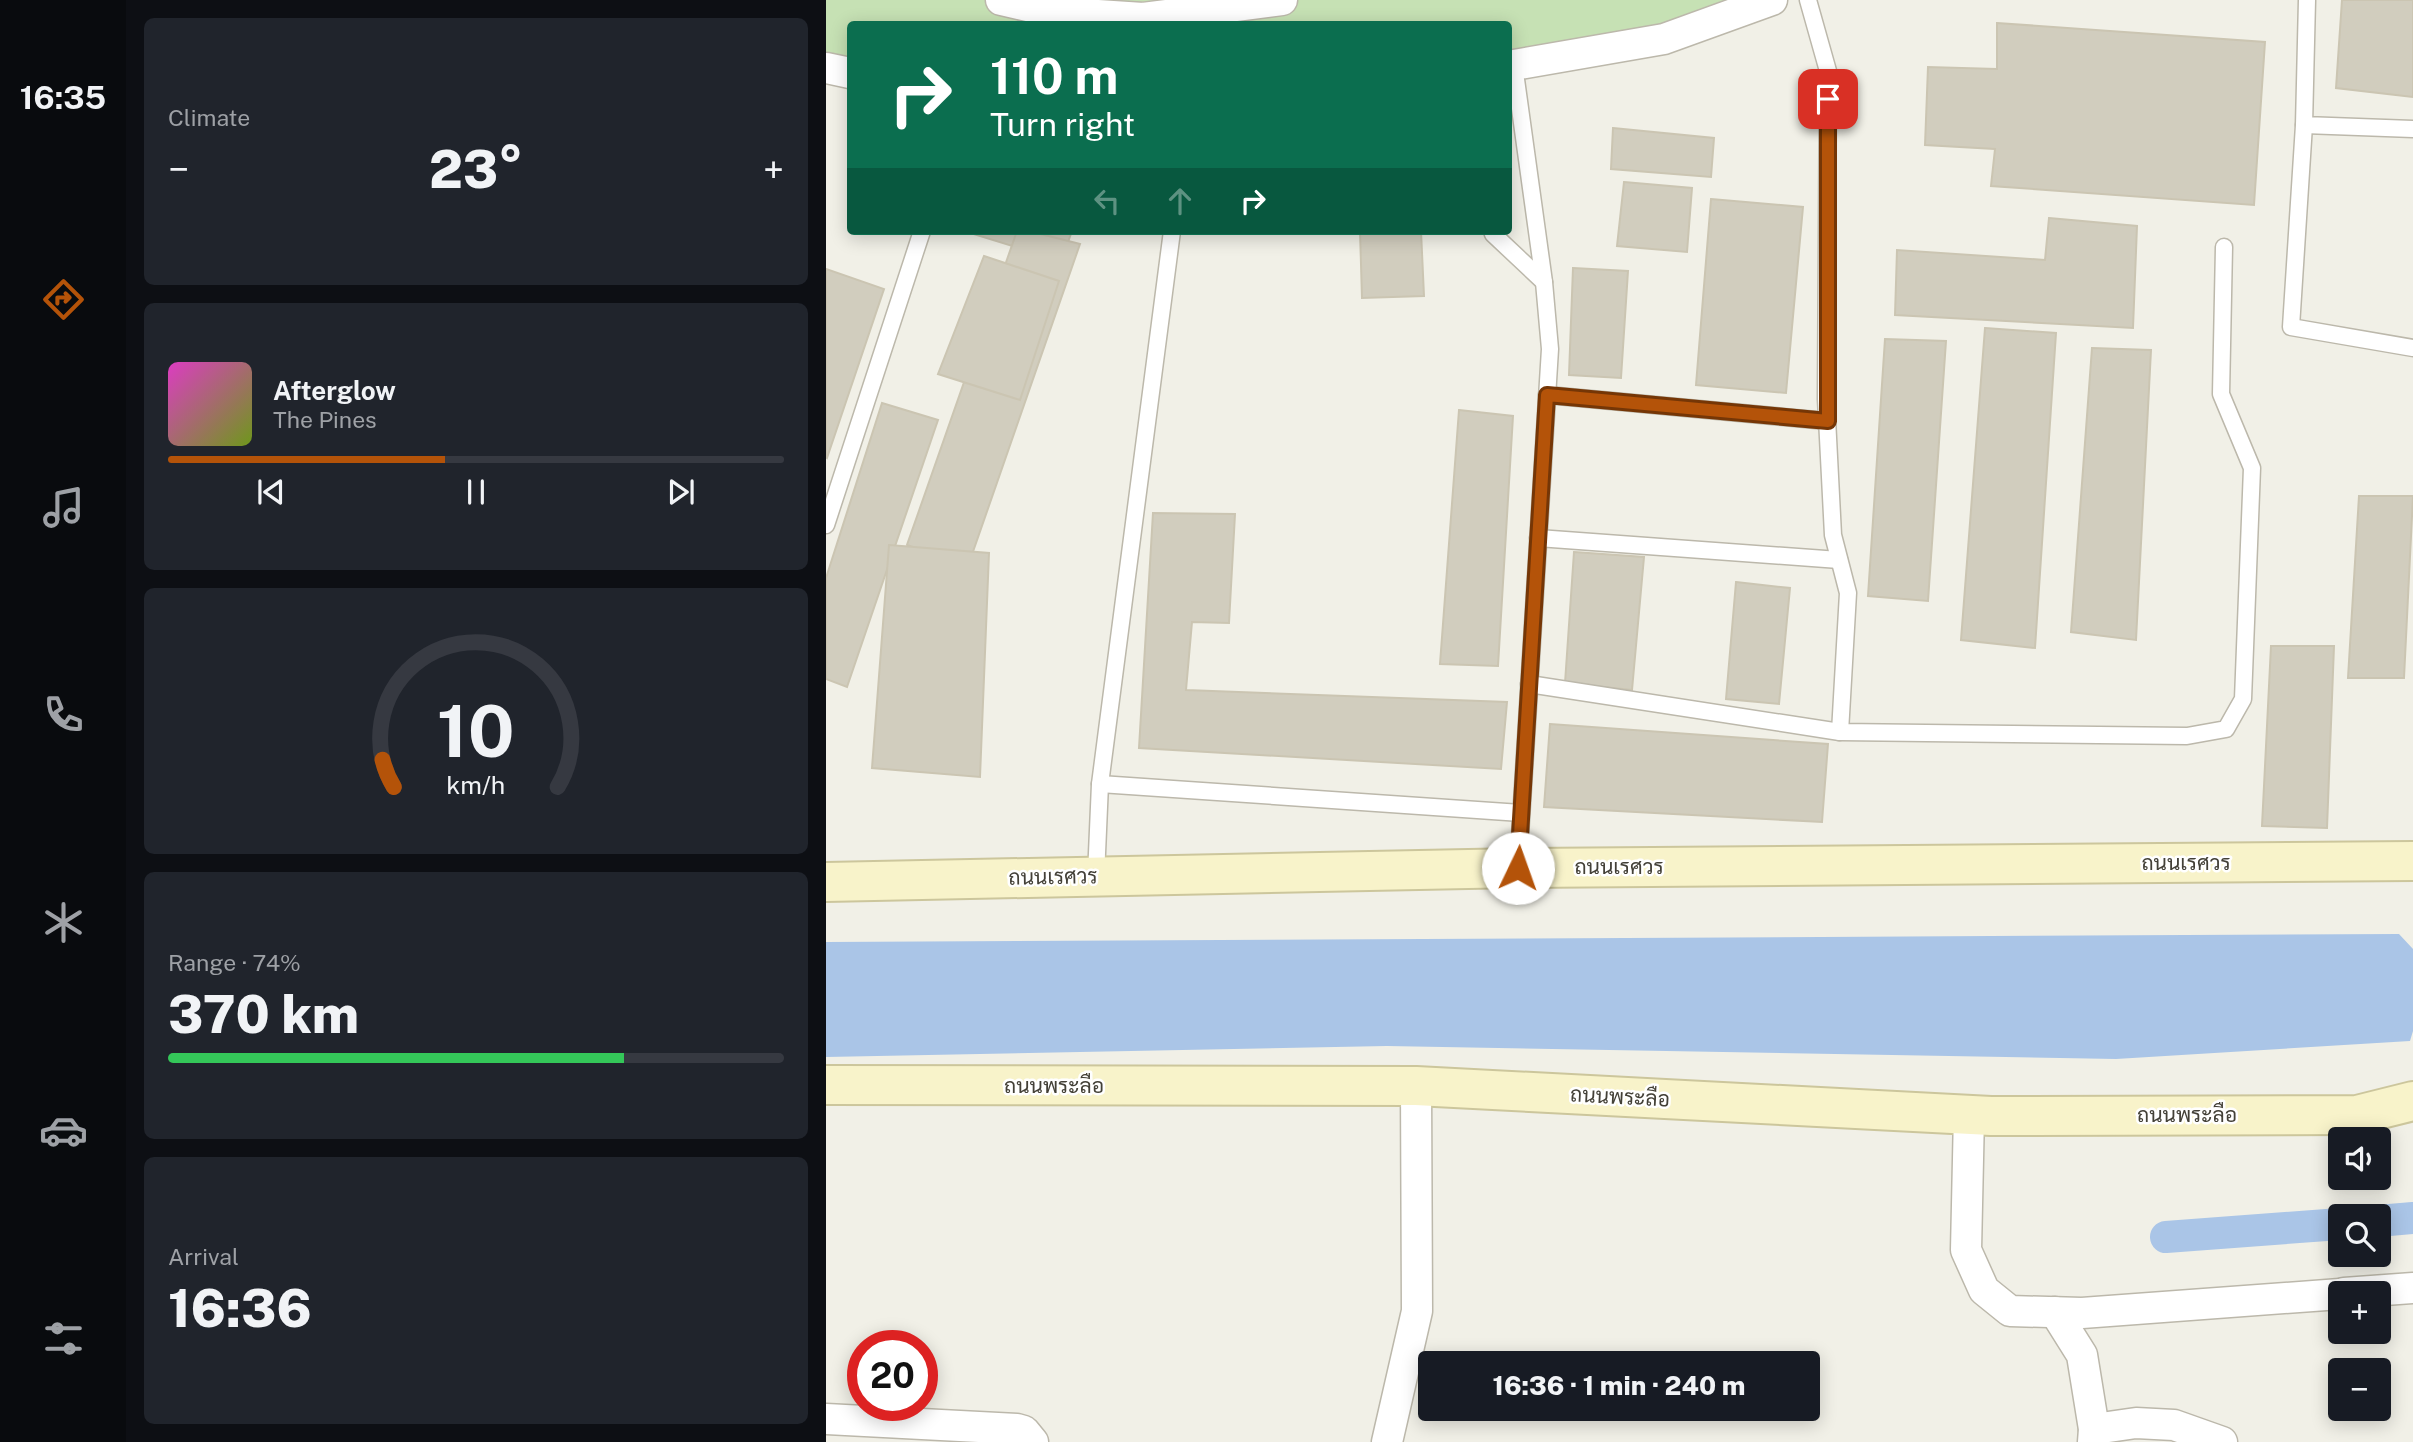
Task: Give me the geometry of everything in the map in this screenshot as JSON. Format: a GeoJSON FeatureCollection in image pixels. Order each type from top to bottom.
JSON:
{"type":"FeatureCollection","features":[{"type":"Feature","properties":{"kind":"street"},"geometry":{"type":"LineString","coordinates":[[1001,0],[1053,12],[1143,18],[1282,0]]}},
{"type":"Feature","properties":{"kind":"street"},"geometry":{"type":"LineString","coordinates":[[1512,66],[1664,39],[1772,0]]}},
{"type":"Feature","properties":{"kind":"street"},"geometry":{"type":"LineString","coordinates":[[826,68],[847,72]]}},
{"type":"Feature","properties":{"kind":"street","name":"ถนนเรศวร"},"geometry":{"type":"LineString","coordinates":[[826,882],[1518,868],[2413,861]]}},
{"type":"Feature","properties":{"kind":"street","name":"ถนนพระลือ"},"geometry":{"type":"LineString","coordinates":[[826,1085],[1416,1086],[1991,1116],[2357,1115],[2413,1101]]}},
{"type":"Feature","properties":{"kind":"street"},"geometry":{"type":"LineString","coordinates":[[1387,1442],[1417,1311],[1416,1086]]}},
{"type":"Feature","properties":{"kind":"street"},"geometry":{"type":"LineString","coordinates":[[1969,1114],[1966,1250],[1984,1290],[2010,1311],[2082,1313],[2328,1294]]}},
{"type":"Feature","properties":{"kind":"street"},"geometry":{"type":"LineString","coordinates":[[2391,1290],[2413,1288]]}},
{"type":"Feature","properties":{"kind":"street"},"geometry":{"type":"LineString","coordinates":[[2056,1312],[2082,1354],[2093,1436],[2136,1423],[2174,1425],[2222,1442]]}},
{"type":"Feature","properties":{"kind":"street"},"geometry":{"type":"LineString","coordinates":[[826,1419],[1017,1429],[1024,1431],[1033,1442]]}},
{"type":"Feature","properties":{"kind":"lane"},"geometry":{"type":"LineString","coordinates":[[1808,0],[1828,71],[1828,421],[1833,534],[1847,593],[1840,732]]}},
{"type":"Feature","properties":{"kind":"lane"},"geometry":{"type":"LineString","coordinates":[[2307,0],[2304,125],[2291,327],[2413,348]]}},
{"type":"Feature","properties":{"kind":"lane"},"geometry":{"type":"LineString","coordinates":[[1512,73],[1544,282],[1549,349],[1518,868]]}},
{"type":"Feature","properties":{"kind":"lane"},"geometry":{"type":"LineString","coordinates":[[2304,125],[2413,129]]}},
{"type":"Feature","properties":{"kind":"lane"},"geometry":{"type":"LineString","coordinates":[[826,525],[831,492],[921,235]]}},
{"type":"Feature","properties":{"kind":"lane"},"geometry":{"type":"LineString","coordinates":[[1096,876],[1100,784],[1171,235]]}},
{"type":"Feature","properties":{"kind":"lane"},"geometry":{"type":"LineString","coordinates":[[1494,235],[1544,282]]}},
{"type":"Feature","properties":{"kind":"lane"},"geometry":{"type":"LineString","coordinates":[[1529,684],[1840,732],[2187,736],[2226,729],[2243,699],[2252,468],[2221,394],[2224,247]]}},
{"type":"Feature","properties":{"kind":"lane"},"geometry":{"type":"LineString","coordinates":[[1547,395],[1828,421]]}},
{"type":"Feature","properties":{"kind":"lane"},"geometry":{"type":"LineString","coordinates":[[1538,538],[1839,559]]}},
{"type":"Feature","properties":{"kind":"lane"},"geometry":{"type":"LineString","coordinates":[[1100,784],[1521,813]]}},
{"type":"Feature","properties":{"kind":"green space"},"geometry":{"type":"Polygon","coordinates":[[[826,0],[1769,0],[1512,65],[1512,21],[847,21],[847,69],[826,65],[826,0]]]}},
{"type":"Feature","properties":{"kind":"water"},"geometry":{"type":"Polygon","coordinates":[[[2399,934],[2413,949],[2413,1031],[2410,1041],[2116,1059],[1387,1046],[826,1057],[826,942],[2399,934]]]}},
{"type":"Feature","properties":{"kind":"building"},"geometry":{"type":"Polygon","coordinates":[[[2342,0],[2413,0],[2413,97],[2336,88],[2342,0]]]}},
{"type":"Feature","properties":{"kind":"building"},"geometry":{"type":"Polygon","coordinates":[[[1997,23],[2265,42],[2254,205],[1991,186],[1995,149],[1925,145],[1928,67],[1997,69],[1997,23]]]}},
{"type":"Feature","properties":{"kind":"building"},"geometry":{"type":"Polygon","coordinates":[[[1613,128],[1714,138],[1711,177],[1611,169],[1613,128]]]}},
{"type":"Feature","properties":{"kind":"building"},"geometry":{"type":"Polygon","coordinates":[[[1624,182],[1692,188],[1687,252],[1617,246],[1624,182]]]}},
{"type":"Feature","properties":{"kind":"building"},"geometry":{"type":"Polygon","coordinates":[[[1711,199],[1803,207],[1786,393],[1696,385],[1711,199]]]}},
{"type":"Feature","properties":{"kind":"building"},"geometry":{"type":"Polygon","coordinates":[[[2049,218],[2137,226],[2133,328],[1895,315],[1897,250],[2045,260],[2049,218]]]}},
{"type":"Feature","properties":{"kind":"building"},"geometry":{"type":"Polygon","coordinates":[[[977,235],[1071,235],[1061,261],[977,235]]]}},
{"type":"Feature","properties":{"kind":"building"},"geometry":{"type":"Polygon","coordinates":[[[1016,235],[1045,235],[1080,244],[968,566],[907,545],[1016,235]]]}},
{"type":"Feature","properties":{"kind":"building"},"geometry":{"type":"Polygon","coordinates":[[[1360,235],[1421,235],[1424,296],[1362,298],[1360,235]]]}},
{"type":"Feature","properties":{"kind":"building"},"geometry":{"type":"Polygon","coordinates":[[[984,256],[1059,281],[1020,400],[938,374],[984,256]]]}},
{"type":"Feature","properties":{"kind":"building"},"geometry":{"type":"Polygon","coordinates":[[[1573,268],[1628,271],[1621,378],[1569,375],[1573,268]]]}},
{"type":"Feature","properties":{"kind":"building"},"geometry":{"type":"Polygon","coordinates":[[[826,269],[884,289],[827,458],[826,457],[826,269]]]}},
{"type":"Feature","properties":{"kind":"building"},"geometry":{"type":"Polygon","coordinates":[[[1985,328],[2056,333],[2035,648],[1961,640],[1985,328]]]}},
{"type":"Feature","properties":{"kind":"building"},"geometry":{"type":"Polygon","coordinates":[[[1885,339],[1946,341],[1928,601],[1868,596],[1885,339]]]}},
{"type":"Feature","properties":{"kind":"building"},"geometry":{"type":"Polygon","coordinates":[[[2092,348],[2151,350],[2136,640],[2071,632],[2092,348]]]}},
{"type":"Feature","properties":{"kind":"building"},"geometry":{"type":"Polygon","coordinates":[[[882,403],[938,420],[847,687],[826,679],[826,578],[882,403]]]}},
{"type":"Feature","properties":{"kind":"building"},"geometry":{"type":"Polygon","coordinates":[[[1459,410],[1513,416],[1498,666],[1440,664],[1459,410]]]}},
{"type":"Feature","properties":{"kind":"building"},"geometry":{"type":"Polygon","coordinates":[[[2359,496],[2413,496],[2404,678],[2348,678],[2359,496]]]}},
{"type":"Feature","properties":{"kind":"building"},"geometry":{"type":"Polygon","coordinates":[[[1153,513],[1235,514],[1229,623],[1192,622],[1186,690],[1507,702],[1501,769],[1139,748],[1153,513]]]}},
{"type":"Feature","properties":{"kind":"building"},"geometry":{"type":"Polygon","coordinates":[[[889,545],[989,553],[980,777],[872,768],[889,545]]]}},
{"type":"Feature","properties":{"kind":"building"},"geometry":{"type":"Polygon","coordinates":[[[1574,552],[1644,557],[1632,690],[1565,683],[1574,552]]]}},
{"type":"Feature","properties":{"kind":"building"},"geometry":{"type":"Polygon","coordinates":[[[1736,582],[1790,588],[1779,704],[1726,699],[1736,582]]]}},
{"type":"Feature","properties":{"kind":"building"},"geometry":{"type":"Polygon","coordinates":[[[2271,646],[2334,646],[2327,828],[2262,826],[2271,646]]]}},
{"type":"Feature","properties":{"kind":"building"},"geometry":{"type":"Polygon","coordinates":[[[1550,724],[1828,744],[1822,822],[1544,807],[1550,724]]]}},
{"type":"Feature","properties":{"kind":"waterway"},"geometry":{"type":"LineString","coordinates":[[2391,1220],[2413,1218]]}},
{"type":"Feature","properties":{"kind":"waterway"},"geometry":{"type":"LineString","coordinates":[[2166,1237],[2328,1225]]}},
{"type":"Feature","properties":{"kind":"route"},"geometry":{"type":"LineString","coordinates":[[1518,868],[1547,395],[1828,421],[1828,99]]}}]}
